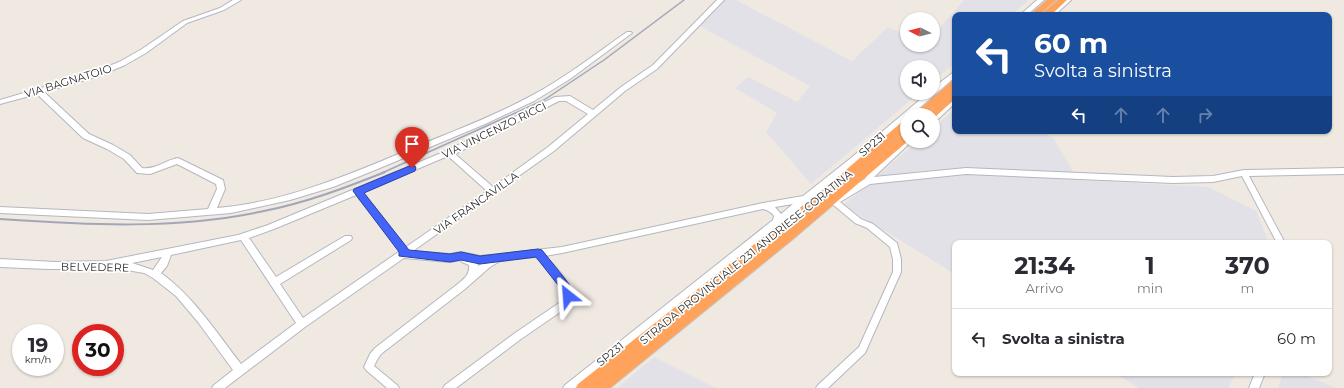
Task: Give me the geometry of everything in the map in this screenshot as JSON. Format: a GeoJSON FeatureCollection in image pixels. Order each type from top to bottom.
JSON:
{"type":"FeatureCollection","features":[{"type":"Feature","properties":{"kind":"highway"},"geometry":{"type":"LineString","coordinates":[[1038,12],[1052,0]]}},
{"type":"Feature","properties":{"kind":"highway"},"geometry":{"type":"LineString","coordinates":[[1049,12],[1063,0]]}},
{"type":"Feature","properties":{"kind":"highway"},"geometry":{"type":"LineString","coordinates":[[926,108],[952,86]]}},
{"type":"Feature","properties":{"kind":"highway"},"geometry":{"type":"LineString","coordinates":[[939,108],[952,97]]}},
{"type":"Feature","properties":{"kind":"highway","name":"STRADA PROVINCIALE 231 ANDRIESE-CORATINA"},"geometry":{"type":"LineString","coordinates":[[583,388],[823,196],[900,130]]}},
{"type":"Feature","properties":{"kind":"highway","name":"STRADA PROVINCIALE 231 ANDRIESE-CORATINA"},"geometry":{"type":"LineString","coordinates":[[600,388],[803,224],[900,142]]}},
{"type":"Feature","properties":{"kind":"street","name":"VIA BAGNATOIO"},"geometry":{"type":"LineString","coordinates":[[0,102],[97,74],[123,63],[144,51],[185,22],[222,9],[238,0]]}},
{"type":"Feature","properties":{"kind":"street","name":"VIA FRANCAVILLA"},"geometry":{"type":"LineString","coordinates":[[217,388],[302,324],[551,149],[623,89],[655,67],[721,0]]}},
{"type":"Feature","properties":{"kind":"street"},"geometry":{"type":"LineString","coordinates":[[1027,12],[1041,0]]}},
{"type":"Feature","properties":{"kind":"street"},"geometry":{"type":"LineString","coordinates":[[1054,12],[1068,0]]}},
{"type":"Feature","properties":{"kind":"street"},"geometry":{"type":"LineString","coordinates":[[0,210],[134,217],[232,210],[270,202],[330,185],[482,122],[531,99],[553,87],[629,33]]}},
{"type":"Feature","properties":{"kind":"street","name":"SP231"},"geometry":{"type":"LineString","coordinates":[[940,86],[952,76]]}},
{"type":"Feature","properties":{"kind":"street"},"geometry":{"type":"LineString","coordinates":[[39,91],[86,136],[127,157],[140,171],[149,172],[170,162],[178,161],[220,182],[221,189],[211,212]]}},
{"type":"Feature","properties":{"kind":"street","name":"VIA VINCENZO RICCI"},"geometry":{"type":"LineString","coordinates":[[101,266],[243,236],[271,227],[449,153],[563,98],[567,98],[593,114]]}},
{"type":"Feature","properties":{"kind":"street","name":"SP231"},"geometry":{"type":"LineString","coordinates":[[568,388],[854,160],[924,100]]}},
{"type":"Feature","properties":{"kind":"street"},"geometry":{"type":"LineString","coordinates":[[940,113],[952,102]]}},
{"type":"Feature","properties":{"kind":"street"},"geometry":{"type":"LineString","coordinates":[[868,181],[873,173],[900,148]]}},
{"type":"Feature","properties":{"kind":"street"},"geometry":{"type":"LineString","coordinates":[[449,153],[493,191]]}},
{"type":"Feature","properties":{"kind":"street"},"geometry":{"type":"LineString","coordinates":[[803,224],[853,189],[868,181],[966,171],[1173,180],[1214,179],[1244,173],[1344,171]]}},
{"type":"Feature","properties":{"kind":"street"},"geometry":{"type":"LineString","coordinates":[[1244,173],[1280,240]]}},
{"type":"Feature","properties":{"kind":"street"},"geometry":{"type":"LineString","coordinates":[[358,191],[404,253],[450,258],[461,256],[480,260],[538,253],[614,240],[763,206],[805,198]]}},
{"type":"Feature","properties":{"kind":"street"},"geometry":{"type":"LineString","coordinates":[[821,388],[862,350],[897,272],[897,260],[894,245],[876,230],[858,221],[834,202]]}},
{"type":"Feature","properties":{"kind":"street"},"geometry":{"type":"LineString","coordinates":[[763,206],[772,208],[776,212],[778,216],[777,222]]}},
{"type":"Feature","properties":{"kind":"street"},"geometry":{"type":"LineString","coordinates":[[243,236],[302,324]]}},
{"type":"Feature","properties":{"kind":"street"},"geometry":{"type":"LineString","coordinates":[[274,283],[348,238]]}},
{"type":"Feature","properties":{"kind":"street"},"geometry":{"type":"LineString","coordinates":[[155,274],[164,263],[168,253]]}},
{"type":"Feature","properties":{"kind":"street"},"geometry":{"type":"LineString","coordinates":[[448,388],[518,336],[566,303],[568,296],[565,287],[538,253]]}},
{"type":"Feature","properties":{"kind":"street"},"geometry":{"type":"LineString","coordinates":[[141,270],[150,256]]}},
{"type":"Feature","properties":{"kind":"street"},"geometry":{"type":"LineString","coordinates":[[461,256],[473,262],[474,269],[472,276]]}},
{"type":"Feature","properties":{"kind":"street"},"geometry":{"type":"LineString","coordinates":[[394,388],[369,367],[373,357],[378,351],[446,299],[486,264],[504,257]]}},
{"type":"Feature","properties":{"kind":"street","name":"BELVEDERE"},"geometry":{"type":"LineString","coordinates":[[0,263],[54,266],[132,267],[155,274],[184,299],[240,371]]}},
{"type":"Feature","properties":{"kind":"street"},"geometry":{"type":"LineString","coordinates":[[1254,388],[1259,376]]}},
{"type":"Feature","properties":{"kind":"shaded area"},"geometry":{"type":"Polygon","coordinates":[[[724,0],[736,0],[852,61],[888,27],[900,32],[900,52],[940,52],[940,27],[952,14],[952,65],[940,75],[940,60],[900,60],[900,100],[911,100],[811,184],[766,132],[777,113],[735,88],[748,77],[797,102],[810,86],[698,25],[724,0]]]}},
{"type":"Feature","properties":{"kind":"shaded area"},"geometry":{"type":"Polygon","coordinates":[[[964,0],[1029,0],[1015,12],[953,12],[964,0]]]}},
{"type":"Feature","properties":{"kind":"shaded area"},"geometry":{"type":"Polygon","coordinates":[[[952,112],[952,134],[1045,134],[1054,139],[1078,180],[1209,187],[1256,211],[1268,240],[952,240],[952,272],[843,205],[910,148],[940,148],[940,122],[952,112]]]}},
{"type":"Feature","properties":{"kind":"shaded area"},"geometry":{"type":"Polygon","coordinates":[[[654,357],[716,388],[617,388],[654,357]]]}},
{"type":"Feature","properties":{"kind":"shaded area"},"geometry":{"type":"Polygon","coordinates":[[[1120,376],[1234,376],[1228,388],[1139,388],[1120,376]]]}},
{"type":"Feature","properties":{"kind":"shaded area"},"geometry":{"type":"Polygon","coordinates":[[[1282,376],[1308,376],[1336,388],[1278,388],[1282,376]]]}},
{"type":"Feature","properties":{"kind":"railway"},"geometry":{"type":"LineString","coordinates":[[382,173],[544,100],[604,60],[684,0]]}},
{"type":"Feature","properties":{"kind":"railway"},"geometry":{"type":"LineString","coordinates":[[0,219],[66,223],[132,224],[198,221],[231,217],[295,204],[385,172]]}},
{"type":"Feature","properties":{"kind":"route"},"geometry":{"type":"LineString","coordinates":[[412,168],[358,191],[405,252],[403,254],[450,258],[461,256],[480,260],[538,253],[565,287],[568,296]]}}]}
